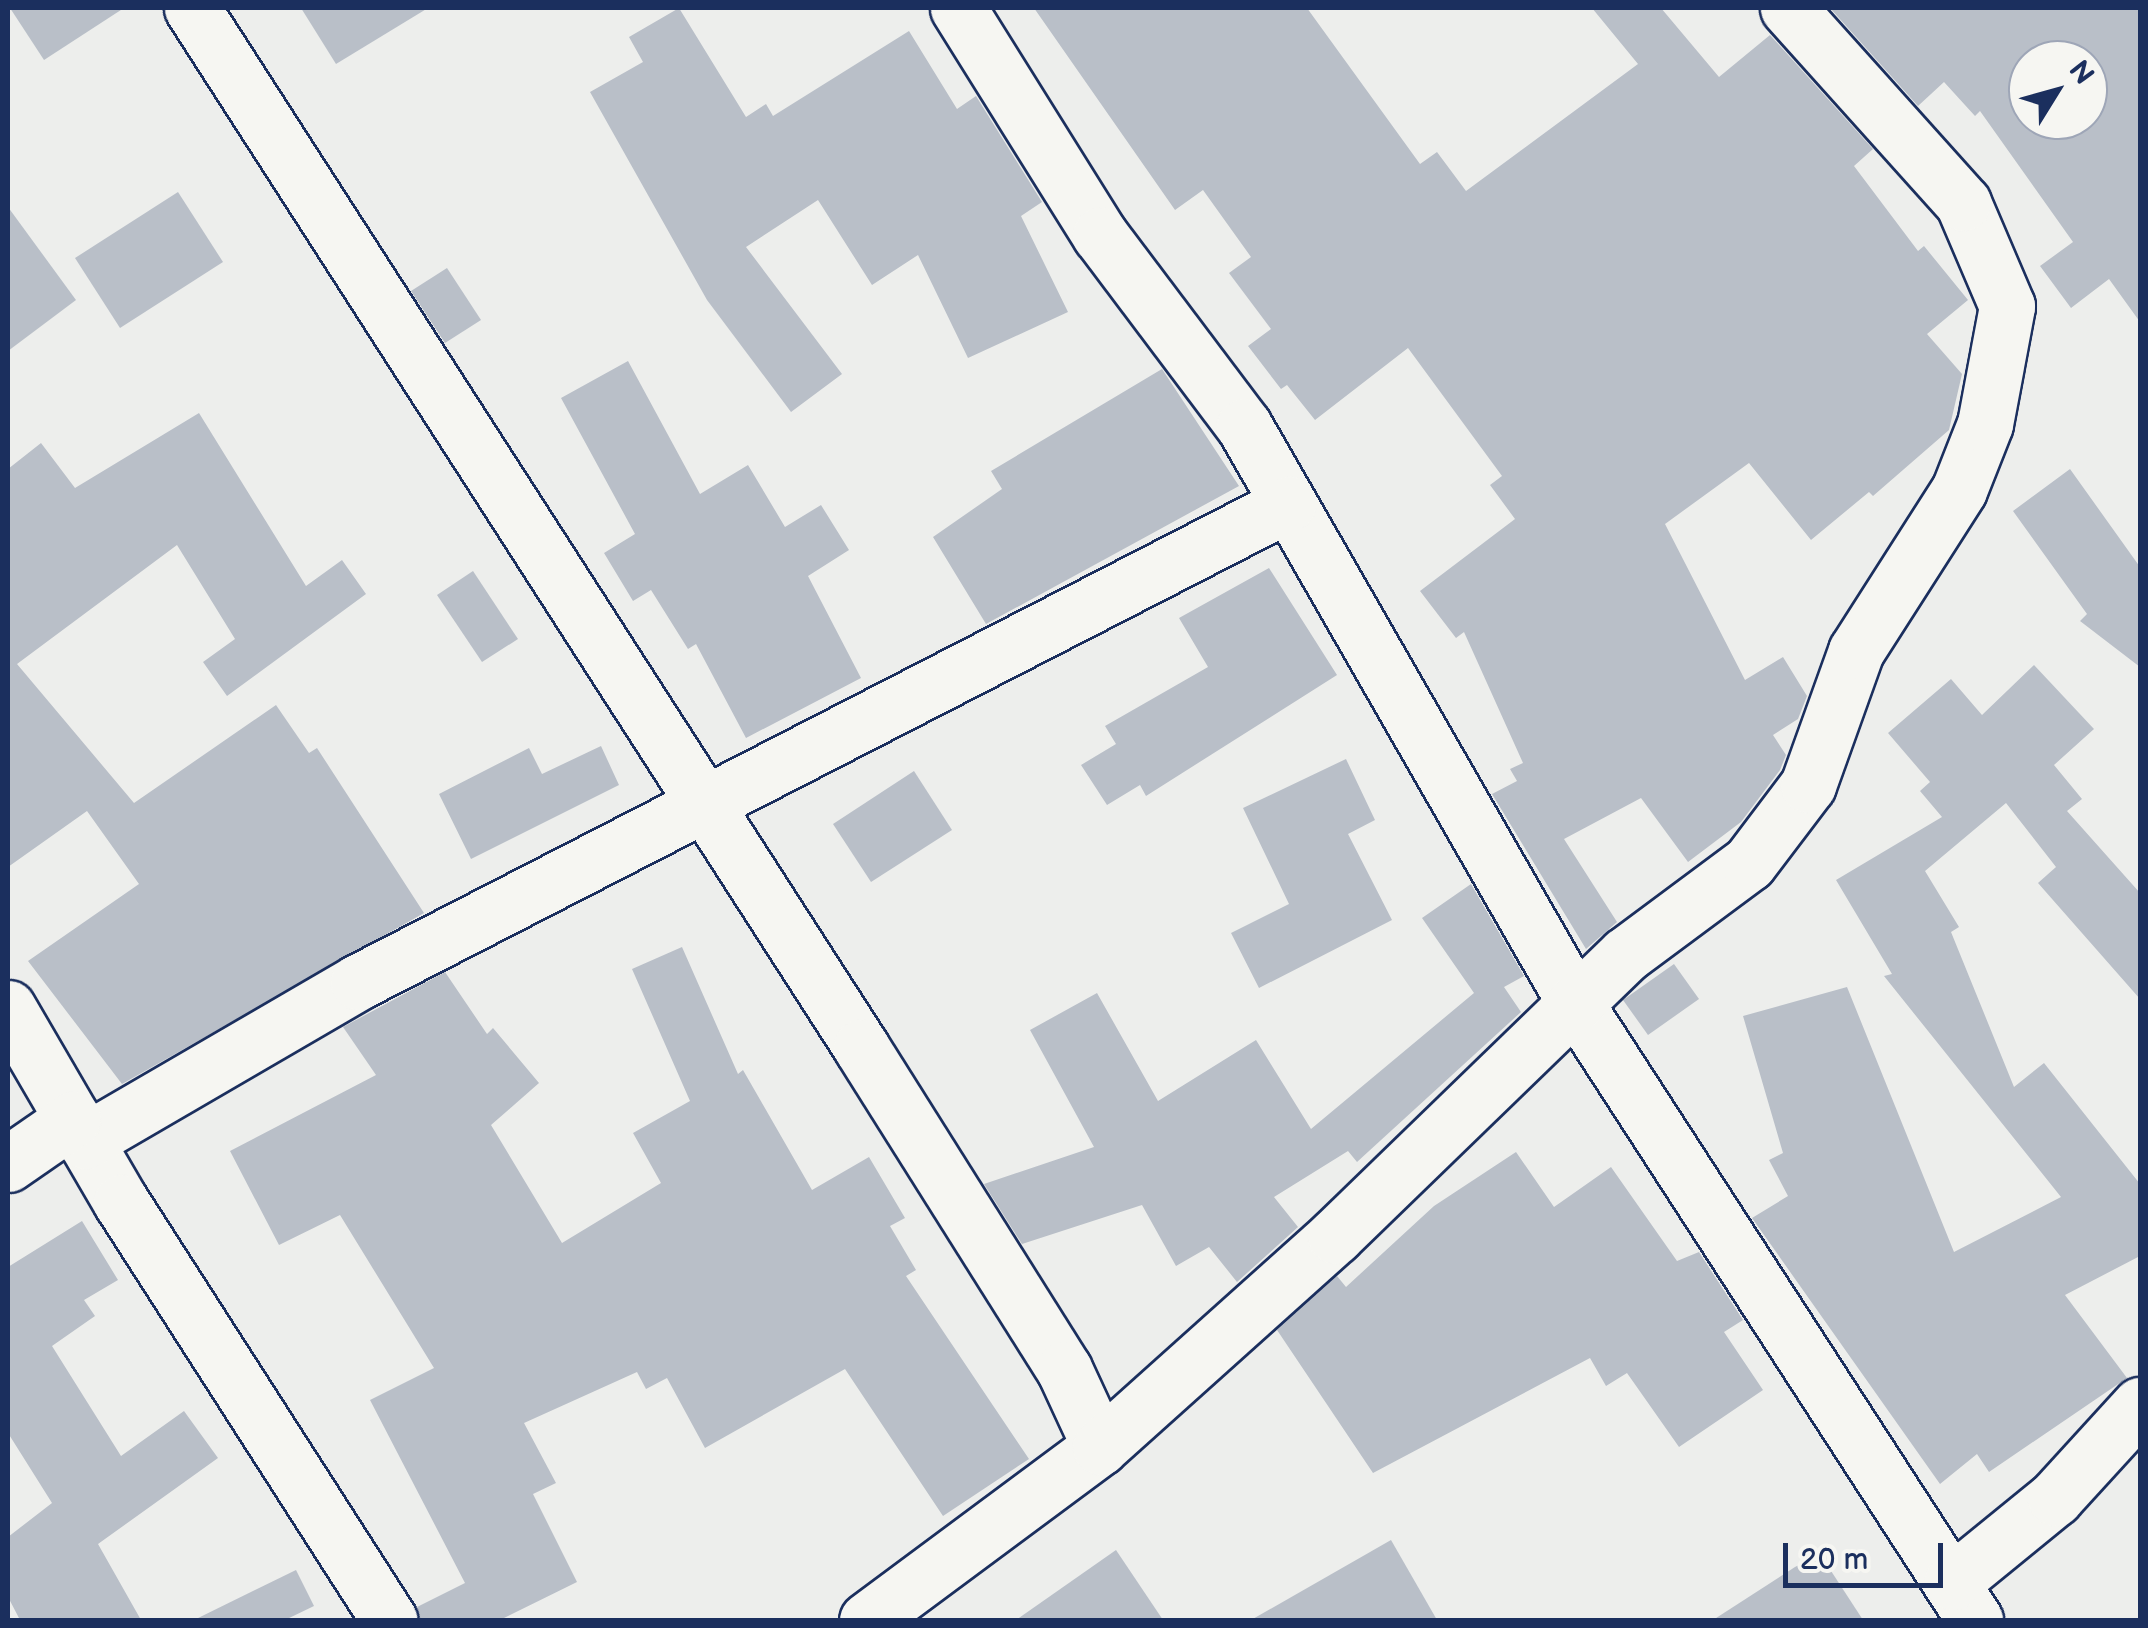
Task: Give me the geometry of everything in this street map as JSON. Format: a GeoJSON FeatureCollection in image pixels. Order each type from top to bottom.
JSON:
{"type":"FeatureCollection","features":[{"type":"Feature","properties":{"kind":"street"},"geometry":{"type":"LineString","coordinates":[[192,8],[708,806],[1064,1369],[1100,1446]]}},
{"type":"Feature","properties":{"kind":"street"},"geometry":{"type":"LineString","coordinates":[[958,8],[1100,235],[1244,426],[1577,1006],[1963,1601],[2140,1405]]}},
{"type":"Feature","properties":{"kind":"street"},"geometry":{"type":"LineString","coordinates":[[867,1620],[1100,1446],[1577,1006],[1626,954],[1748,863],[1786,820],[1808,785],[1856,651],[1960,490],[2001,354],[2007,306],[1963,203],[1788,8]]}},
{"type":"Feature","properties":{"kind":"street"},"geometry":{"type":"LineString","coordinates":[[8,1164],[1288,504]]}},
{"type":"Feature","properties":{"kind":"street"},"geometry":{"type":"LineString","coordinates":[[8,1008],[79,1130],[390,1620]]}},
{"type":"Feature","properties":{"kind":"building"},"geometry":{"type":"Polygon","coordinates":[[[10,8],[124,8],[44,60],[10,8]]]}},
{"type":"Feature","properties":{"kind":"building"},"geometry":{"type":"Polygon","coordinates":[[[301,8],[428,8],[336,64],[301,8]]]}},
{"type":"Feature","properties":{"kind":"building"},"geometry":{"type":"Polygon","coordinates":[[[679,8],[746,117],[766,104],[773,116],[909,31],[957,109],[976,96],[1042,202],[1021,216],[1068,312],[968,358],[918,255],[872,285],[818,200],[746,247],[842,374],[791,412],[707,300],[590,92],[643,62],[629,37],[679,8]]]}},
{"type":"Feature","properties":{"kind":"building"},"geometry":{"type":"Polygon","coordinates":[[[1034,8],[1307,8],[1420,164],[1437,152],[1466,191],[1638,64],[1592,8],[1661,8],[1719,77],[1770,35],[1873,149],[1854,166],[1918,251],[1924,246],[1968,300],[1927,334],[1962,374],[1949,430],[1873,496],[1869,492],[1811,540],[1749,463],[1665,524],[1745,680],[1783,657],[1807,696],[1798,719],[1773,735],[1786,755],[1780,770],[1741,822],[1688,862],[1641,798],[1564,839],[1617,922],[1586,949],[1492,794],[1517,781],[1510,769],[1523,763],[1464,632],[1456,638],[1420,591],[1515,519],[1490,485],[1502,476],[1408,348],[1315,420],[1287,385],[1281,389],[1248,346],[1271,329],[1229,273],[1251,257],[1203,190],[1175,210],[1034,8]]]}},
{"type":"Feature","properties":{"kind":"building"},"geometry":{"type":"Polygon","coordinates":[[[1830,8],[2140,8],[2140,322],[2109,279],[2071,308],[2040,266],[2073,242],[1980,111],[1975,116],[1944,82],[1918,106],[1830,8]]]}},
{"type":"Feature","properties":{"kind":"building"},"geometry":{"type":"Polygon","coordinates":[[[178,192],[223,262],[120,328],[75,258],[178,192]]]}},
{"type":"Feature","properties":{"kind":"building"},"geometry":{"type":"Polygon","coordinates":[[[8,207],[76,300],[8,351],[8,207]]]}},
{"type":"Feature","properties":{"kind":"building"},"geometry":{"type":"Polygon","coordinates":[[[447,268],[481,320],[445,343],[411,291],[447,268]]]}},
{"type":"Feature","properties":{"kind":"building"},"geometry":{"type":"Polygon","coordinates":[[[628,361],[700,494],[748,465],[785,527],[821,505],[849,550],[808,576],[861,678],[746,738],[696,644],[688,649],[651,590],[633,601],[604,553],[635,534],[561,398],[628,361]]]}},
{"type":"Feature","properties":{"kind":"building"},"geometry":{"type":"Polygon","coordinates":[[[1162,369],[1239,486],[986,624],[933,537],[1002,489],[991,471],[1162,369]]]}},
{"type":"Feature","properties":{"kind":"building"},"geometry":{"type":"Polygon","coordinates":[[[199,413],[306,586],[342,560],[366,594],[227,696],[203,662],[235,639],[177,545],[17,664],[134,803],[276,705],[309,753],[317,748],[424,913],[122,1084],[28,961],[139,884],[87,811],[8,867],[8,469],[41,443],[75,488],[199,413]]]}},
{"type":"Feature","properties":{"kind":"building"},"geometry":{"type":"Polygon","coordinates":[[[2070,469],[2140,567],[2140,667],[2080,621],[2087,614],[2013,511],[2070,469]]]}},
{"type":"Feature","properties":{"kind":"building"},"geometry":{"type":"Polygon","coordinates":[[[1269,568],[1337,675],[1146,796],[1140,785],[1107,805],[1081,765],[1116,744],[1105,726],[1208,667],[1179,618],[1269,568]]]}},
{"type":"Feature","properties":{"kind":"building"},"geometry":{"type":"Polygon","coordinates":[[[473,571],[518,639],[482,662],[437,595],[473,571]]]}},
{"type":"Feature","properties":{"kind":"building"},"geometry":{"type":"Polygon","coordinates":[[[2034,665],[2094,729],[2054,765],[2082,799],[2067,811],[2140,893],[2140,999],[2038,883],[2056,867],[2006,803],[1925,871],[1959,927],[1951,932],[2014,1087],[2044,1063],[2140,1184],[2140,1256],[2065,1295],[2127,1378],[1989,1472],[1977,1454],[1940,1484],[1752,1218],[1788,1196],[1769,1160],[1783,1153],[1743,1016],[1847,987],[1954,1252],[2061,1197],[1884,976],[1892,974],[1836,880],[1942,817],[1920,791],[1930,782],[1888,733],[1951,679],[1982,715],[2034,665]]]}},
{"type":"Feature","properties":{"kind":"building"},"geometry":{"type":"Polygon","coordinates":[[[601,746],[619,785],[471,859],[439,794],[529,748],[542,774],[601,746]]]}},
{"type":"Feature","properties":{"kind":"building"},"geometry":{"type":"Polygon","coordinates":[[[1346,759],[1375,820],[1348,834],[1392,920],[1259,988],[1231,933],[1289,904],[1243,808],[1346,759]]]}},
{"type":"Feature","properties":{"kind":"building"},"geometry":{"type":"Polygon","coordinates":[[[914,771],[952,830],[871,882],[833,824],[914,771]]]}},
{"type":"Feature","properties":{"kind":"building"},"geometry":{"type":"Polygon","coordinates":[[[1471,884],[1524,976],[1504,987],[1521,1012],[1357,1162],[1348,1151],[1274,1197],[1298,1227],[1237,1282],[1209,1247],[1176,1266],[1142,1205],[1022,1244],[984,1184],[1094,1147],[1030,1030],[1097,993],[1158,1101],[1256,1040],[1311,1129],[1474,993],[1422,918],[1471,884]]]}},
{"type":"Feature","properties":{"kind":"building"},"geometry":{"type":"Polygon","coordinates":[[[682,947],[738,1074],[743,1070],[812,1190],[869,1157],[905,1218],[890,1226],[916,1270],[906,1276],[1029,1459],[943,1516],[845,1369],[705,1448],[667,1378],[646,1389],[637,1372],[524,1423],[556,1483],[533,1494],[577,1582],[500,1620],[420,1620],[417,1607],[465,1583],[370,1400],[434,1368],[340,1215],[279,1245],[230,1151],[376,1075],[343,1027],[445,972],[487,1034],[493,1028],[539,1083],[491,1125],[562,1243],[661,1183],[633,1133],[690,1101],[632,969],[682,947]]]}},
{"type":"Feature","properties":{"kind":"building"},"geometry":{"type":"Polygon","coordinates":[[[1674,964],[1699,999],[1648,1035],[1623,1000],[1674,964]]]}},
{"type":"Feature","properties":{"kind":"building"},"geometry":{"type":"Polygon","coordinates":[[[1516,1152],[1554,1207],[1611,1167],[1677,1261],[1699,1252],[1743,1320],[1724,1332],[1763,1390],[1679,1447],[1627,1373],[1606,1386],[1590,1358],[1373,1473],[1277,1330],[1337,1276],[1346,1287],[1434,1206],[1516,1152]]]}},
{"type":"Feature","properties":{"kind":"building"},"geometry":{"type":"Polygon","coordinates":[[[82,1221],[118,1280],[84,1300],[95,1316],[52,1346],[121,1456],[184,1411],[218,1458],[98,1544],[141,1620],[20,1620],[8,1597],[8,1537],[52,1503],[8,1433],[8,1267],[82,1221]]]}},
{"type":"Feature","properties":{"kind":"building"},"geometry":{"type":"Polygon","coordinates":[[[1391,1540],[1437,1620],[1251,1620],[1391,1540]]]}},
{"type":"Feature","properties":{"kind":"building"},"geometry":{"type":"Polygon","coordinates":[[[1116,1550],[1163,1620],[1016,1620],[1116,1550]]]}},
{"type":"Feature","properties":{"kind":"building"},"geometry":{"type":"Polygon","coordinates":[[[1820,1554],[1863,1620],[1713,1620],[1795,1567],[1820,1554]]]}},
{"type":"Feature","properties":{"kind":"building"},"geometry":{"type":"Polygon","coordinates":[[[296,1570],[314,1606],[285,1620],[194,1620],[296,1570]]]}}]}
